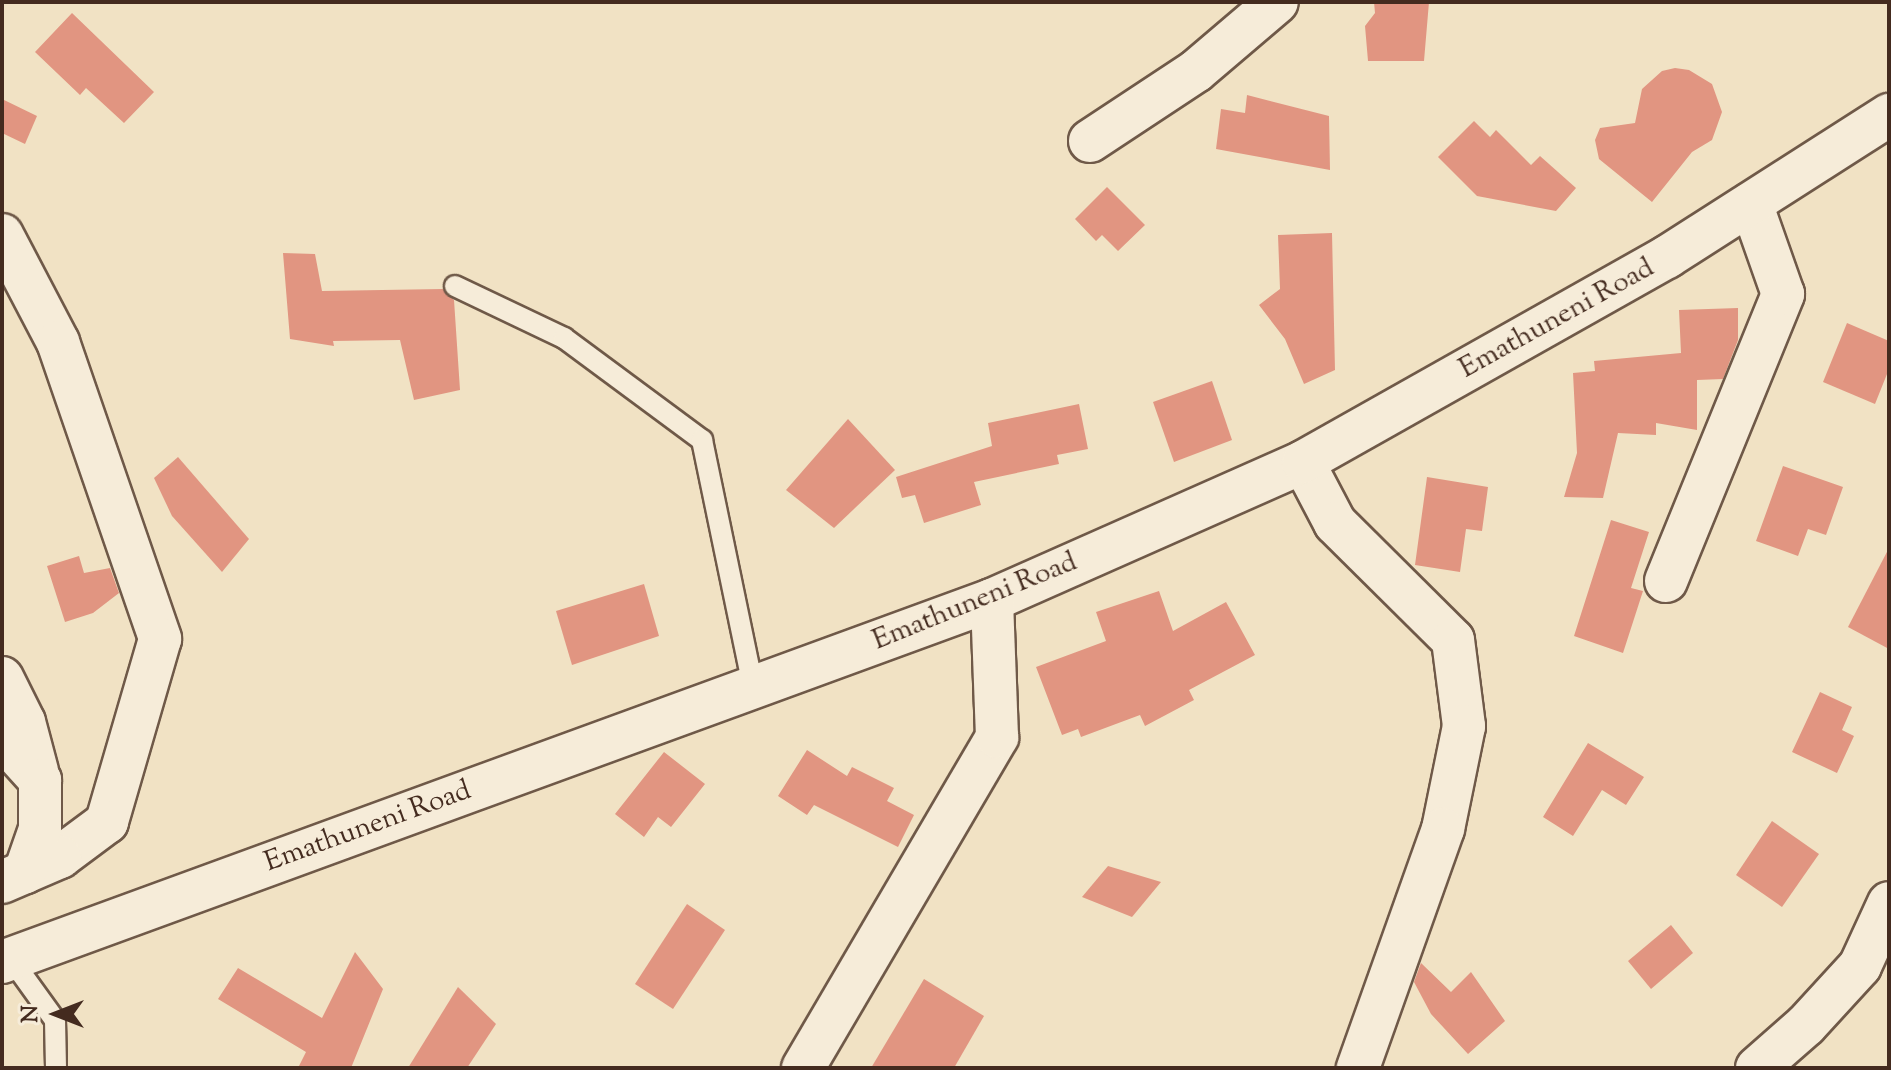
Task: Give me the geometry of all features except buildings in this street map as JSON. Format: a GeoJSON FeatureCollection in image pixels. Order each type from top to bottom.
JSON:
{"type":"FeatureCollection","features":[{"type":"Feature","properties":{"kind":"street"},"geometry":{"type":"LineString","coordinates":[[1090,141],[1196,71],[1277,2]]}},
{"type":"Feature","properties":{"kind":"street","name":"Emathuneni Road"},"geometry":{"type":"LineString","coordinates":[[7,960],[992,600],[1303,462],[1667,257],[1889,115]]}},
{"type":"Feature","properties":{"kind":"street"},"geometry":{"type":"LineString","coordinates":[[1666,581],[1783,294],[1751,203]]}},
{"type":"Feature","properties":{"kind":"street"},"geometry":{"type":"LineString","coordinates":[[2,235],[58,342],[160,639],[107,822],[60,857],[13,877]]}},
{"type":"Feature","properties":{"kind":"street"},"geometry":{"type":"LineString","coordinates":[[1303,462],[1335,523],[1453,640],[1464,726],[1443,829],[1358,1068]]}},
{"type":"Feature","properties":{"kind":"street"},"geometry":{"type":"LineString","coordinates":[[803,1068],[997,737],[992,600]]}},
{"type":"Feature","properties":{"kind":"street"},"geometry":{"type":"LineString","coordinates":[[2,678],[24,722],[40,780],[40,829],[13,877]]}},
{"type":"Feature","properties":{"kind":"street"},"geometry":{"type":"LineString","coordinates":[[2,738],[40,780]]}},
{"type":"Feature","properties":{"kind":"street"},"geometry":{"type":"LineString","coordinates":[[1757,1068],[1806,1025],[1860,966],[1889,903]]}},
{"type":"Feature","properties":{"kind":"lane"},"geometry":{"type":"LineString","coordinates":[[455,286],[564,338],[702,440],[753,686]]}},
{"type":"Feature","properties":{"kind":"lane"},"geometry":{"type":"LineString","coordinates":[[7,960],[55,1020],[56,1068]]}}]}
